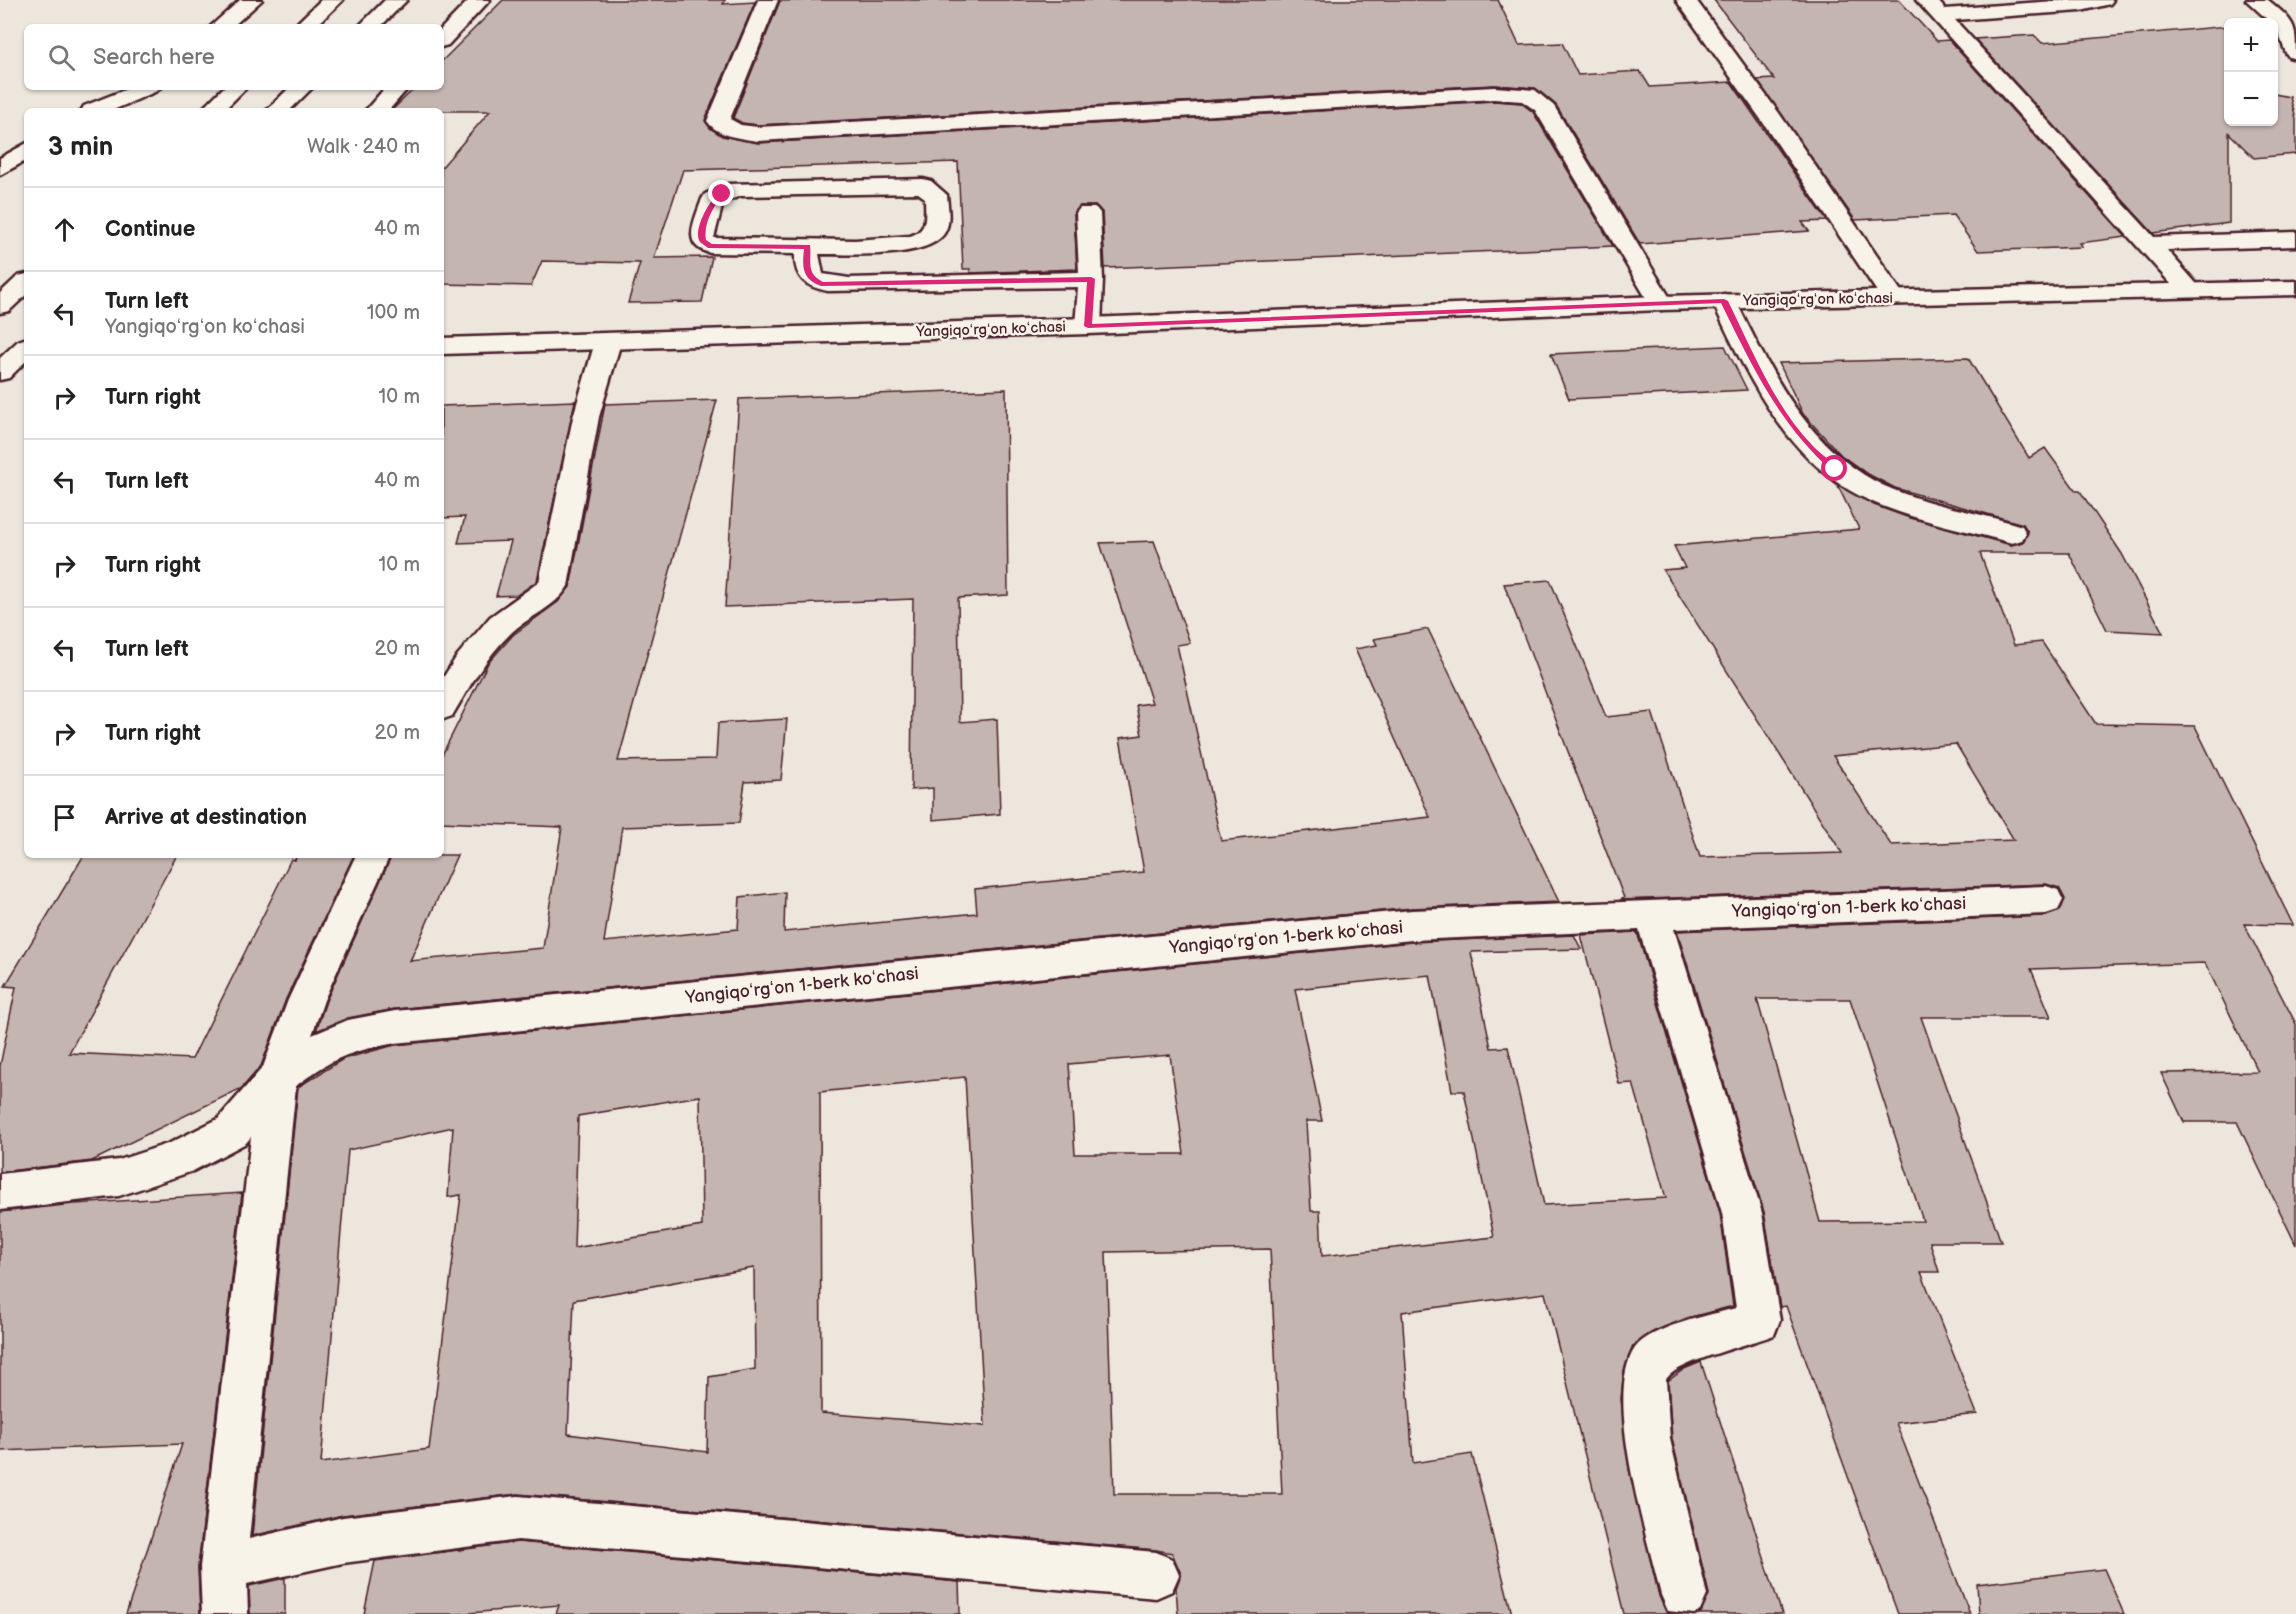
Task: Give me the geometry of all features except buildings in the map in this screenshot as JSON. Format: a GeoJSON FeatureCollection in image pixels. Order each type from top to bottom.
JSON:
{"type":"FeatureCollection","features":[{"type":"Feature","properties":{"kind":"street"},"geometry":{"type":"LineString","coordinates":[[224,24],[252,0]]}},
{"type":"Feature","properties":{"kind":"street"},"geometry":{"type":"LineString","coordinates":[[306,24],[333,0]]}},
{"type":"Feature","properties":{"kind":"street"},"geometry":{"type":"LineString","coordinates":[[371,24],[397,0]]}},
{"type":"Feature","properties":{"kind":"street"},"geometry":{"type":"LineString","coordinates":[[444,38],[480,0]]}},
{"type":"Feature","properties":{"kind":"street"},"geometry":{"type":"LineString","coordinates":[[768,0],[718,121],[735,131],[758,134],[1494,93],[1527,95],[1543,106],[1661,303]]}},
{"type":"Feature","properties":{"kind":"street"},"geometry":{"type":"LineString","coordinates":[[1686,0],[1771,118],[1893,297]]}},
{"type":"Feature","properties":{"kind":"street"},"geometry":{"type":"LineString","coordinates":[[1933,7],[2081,5],[2103,0]]}},
{"type":"Feature","properties":{"kind":"street"},"geometry":{"type":"LineString","coordinates":[[2256,0],[2287,28],[2295,43],[2296,53]]}},
{"type":"Feature","properties":{"kind":"street"},"geometry":{"type":"LineString","coordinates":[[1933,7],[2190,290]]}},
{"type":"Feature","properties":{"kind":"street"},"geometry":{"type":"LineString","coordinates":[[99,108],[143,90]]}},
{"type":"Feature","properties":{"kind":"street"},"geometry":{"type":"LineString","coordinates":[[214,108],[233,90]]}},
{"type":"Feature","properties":{"kind":"street"},"geometry":{"type":"LineString","coordinates":[[280,108],[299,90]]}},
{"type":"Feature","properties":{"kind":"street"},"geometry":{"type":"LineString","coordinates":[[379,108],[395,90]]}},
{"type":"Feature","properties":{"kind":"street"},"geometry":{"type":"LineString","coordinates":[[0,168],[24,152]]}},
{"type":"Feature","properties":{"kind":"street"},"geometry":{"type":"LineString","coordinates":[[909,184],[923,186],[936,195],[936,230],[931,237],[922,242],[807,247],[711,246],[703,241],[702,234],[714,199],[736,189],[909,184]]}},
{"type":"Feature","properties":{"kind":"street"},"geometry":{"type":"LineString","coordinates":[[1088,213],[1091,279],[1088,326]]}},
{"type":"Feature","properties":{"kind":"street"},"geometry":{"type":"LineString","coordinates":[[2148,244],[2296,239]]}},
{"type":"Feature","properties":{"kind":"street"},"geometry":{"type":"LineString","coordinates":[[807,247],[806,268],[811,279],[821,284],[1091,279]]}},
{"type":"Feature","properties":{"kind":"street"},"geometry":{"type":"LineString","coordinates":[[0,306],[24,284]]}},
{"type":"Feature","properties":{"kind":"street","name":"Yangiqoʻrgʻon koʻchasi"},"geometry":{"type":"LineString","coordinates":[[444,346],[1088,326],[1724,301],[2296,288]]}},
{"type":"Feature","properties":{"kind":"street"},"geometry":{"type":"LineString","coordinates":[[1724,301],[1761,376],[1785,414],[1809,446],[1835,469],[1882,496],[2012,533]]}},
{"type":"Feature","properties":{"kind":"street"},"geometry":{"type":"LineString","coordinates":[[444,703],[460,676],[501,625],[529,602],[547,595],[553,586],[586,417],[608,342]]}},
{"type":"Feature","properties":{"kind":"street"},"geometry":{"type":"LineString","coordinates":[[225,1614],[223,1567],[265,1176],[278,1077],[306,1000],[373,858]]}},
{"type":"Feature","properties":{"kind":"street","name":"Yangiqoʻrgʻon 1-berk koʻchasi"},"geometry":{"type":"LineString","coordinates":[[0,1192],[119,1178],[179,1158],[232,1131],[278,1077],[314,1051],[348,1036],[395,1027],[1400,926],[1652,914],[2046,900]]}},
{"type":"Feature","properties":{"kind":"street"},"geometry":{"type":"LineString","coordinates":[[1652,914],[1742,1213],[1759,1320],[1740,1330],[1706,1337],[1663,1353],[1650,1363],[1643,1377],[1644,1419],[1684,1595]]}},
{"type":"Feature","properties":{"kind":"street"},"geometry":{"type":"LineString","coordinates":[[223,1567],[343,1540],[518,1518],[1156,1575]]}},
{"type":"Feature","properties":{"kind":"route"},"geometry":{"type":"LineString","coordinates":[[722,194],[714,199],[710,207],[702,234],[703,241],[711,246],[725,248],[807,247],[806,268],[811,279],[821,284],[1091,279],[1088,326],[1724,301],[1761,376],[1785,414],[1809,446],[1835,469]]}}]}
